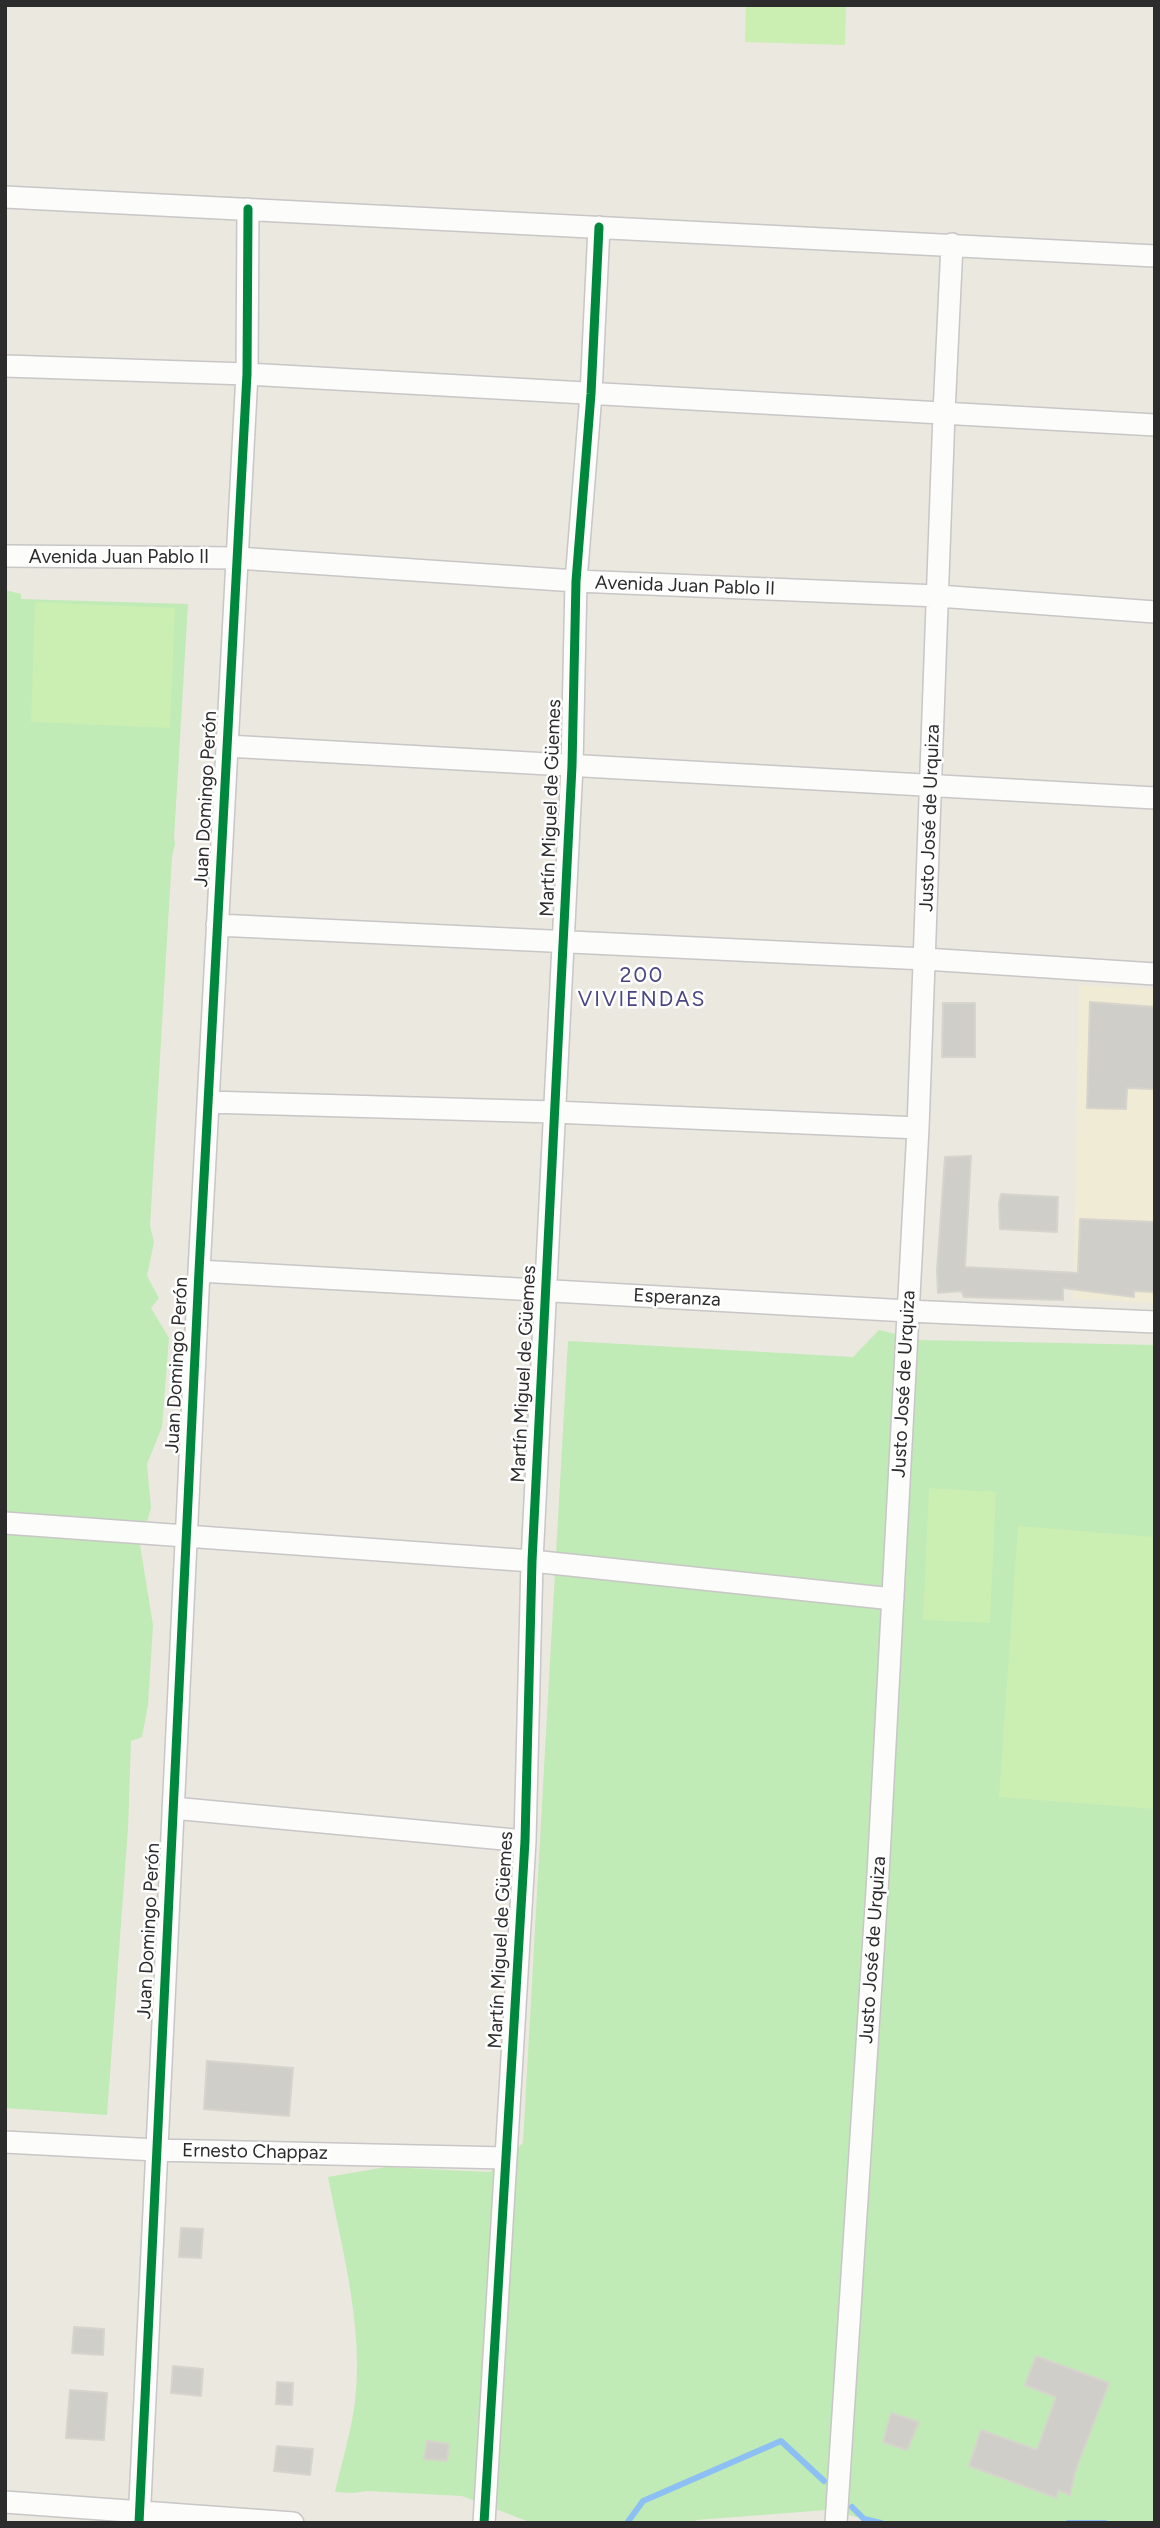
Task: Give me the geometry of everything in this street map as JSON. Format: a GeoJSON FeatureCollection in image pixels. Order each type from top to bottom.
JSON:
{"type":"FeatureCollection","features":[{"type":"Feature","properties":{"kind":"street"},"geometry":{"type":"LineString","coordinates":[[5,197],[1155,256]]}},
{"type":"Feature","properties":{"kind":"street","name":"Juan Domingo Perón"},"geometry":{"type":"LineString","coordinates":[[139,2517],[199,1271],[247,374],[248,209]]}},
{"type":"Feature","properties":{"kind":"street","name":"Martín Miguel de Güemes"},"geometry":{"type":"LineString","coordinates":[[484,2523],[525,1841],[532,1561],[572,766],[576,582],[591,394],[599,226]]}},
{"type":"Feature","properties":{"kind":"street","name":"Justo José de Urquiza"},"geometry":{"type":"LineString","coordinates":[[836,2523],[878,1875],[918,1128],[952,244]]}},
{"type":"Feature","properties":{"kind":"street"},"geometry":{"type":"LineString","coordinates":[[5,366],[247,374],[1155,425]]}},
{"type":"Feature","properties":{"kind":"street","name":"Avenida Juan Pablo II"},"geometry":{"type":"LineString","coordinates":[[5,556],[237,558],[576,582],[938,596],[1155,611]]}},
{"type":"Feature","properties":{"kind":"street"},"geometry":{"type":"LineString","coordinates":[[227,747],[1155,799]]}},
{"type":"Feature","properties":{"kind":"street"},"geometry":{"type":"LineString","coordinates":[[217,925],[925,958],[1155,974]]}},
{"type":"Feature","properties":{"kind":"street"},"geometry":{"type":"LineString","coordinates":[[208,1102],[554,1112],[918,1128]]}},
{"type":"Feature","properties":{"kind":"street","name":"Esperanza"},"geometry":{"type":"LineString","coordinates":[[199,1271],[908,1311],[1155,1322]]}},
{"type":"Feature","properties":{"kind":"street"},"geometry":{"type":"LineString","coordinates":[[5,1523],[532,1561],[893,1599]]}},
{"type":"Feature","properties":{"kind":"street"},"geometry":{"type":"LineString","coordinates":[[173,1808],[525,1841]]}},
{"type":"Feature","properties":{"kind":"street","name":"Ernesto Chappaz"},"geometry":{"type":"LineString","coordinates":[[5,2142],[156,2150],[506,2158]]}},
{"type":"Feature","properties":{"kind":"street"},"geometry":{"type":"LineString","coordinates":[[5,2502],[139,2517],[293,2523]]}},
{"type":"Feature","properties":{"kind":"shaded area"},"geometry":{"type":"Polygon","coordinates":[[[1079,985],[1155,989],[1155,1303],[1073,1299],[1079,985]]]}},
{"type":"Feature","properties":{"kind":"green space"},"geometry":{"type":"Polygon","coordinates":[[[746,5],[846,5],[845,45],[745,42],[746,5]]]}},
{"type":"Feature","properties":{"kind":"green space"},"geometry":{"type":"Polygon","coordinates":[[[5,590],[21,594],[21,599],[188,604],[150,1226],[154,1242],[147,1276],[159,1298],[151,1308],[169,1338],[162,1427],[147,1464],[151,1508],[140,1545],[153,1625],[148,1705],[142,1737],[131,1741],[128,1828],[107,2115],[5,2108],[5,590]]]}},
{"type":"Feature","properties":{"kind":"green space"},"geometry":{"type":"Polygon","coordinates":[[[35,602],[175,608],[170,728],[31,722],[35,602]]]}},
{"type":"Feature","properties":{"kind":"green space"},"geometry":{"type":"Polygon","coordinates":[[[879,1330],[920,1340],[1155,1345],[1155,2523],[861,2523],[861,2518],[827,2510],[696,2520],[697,2523],[532,2523],[462,2496],[335,2492],[355,2402],[357,2346],[350,2289],[328,2177],[386,2167],[490,2172],[523,2143],[568,1341],[853,1357],[879,1330]]]}},
{"type":"Feature","properties":{"kind":"green space"},"geometry":{"type":"Polygon","coordinates":[[[929,1488],[996,1492],[990,1623],[923,1620],[929,1488]]]}},
{"type":"Feature","properties":{"kind":"green space"},"geometry":{"type":"Polygon","coordinates":[[[1018,1526],[1155,1537],[1155,1809],[999,1797],[1018,1526]]]}},
{"type":"Feature","properties":{"kind":"building"},"geometry":{"type":"Polygon","coordinates":[[[1090,1002],[1155,1007],[1155,1089],[1127,1088],[1126,1109],[1087,1108],[1090,1002]]]}},
{"type":"Feature","properties":{"kind":"building"},"geometry":{"type":"Polygon","coordinates":[[[943,1003],[975,1003],[975,1057],[942,1057],[943,1003]]]}},
{"type":"Feature","properties":{"kind":"building"},"geometry":{"type":"Polygon","coordinates":[[[971,1156],[965,1267],[1078,1273],[1080,1219],[1155,1222],[1155,1292],[1134,1291],[1134,1297],[1063,1288],[1063,1300],[964,1297],[961,1291],[938,1293],[937,1270],[945,1157],[971,1156]]]}},
{"type":"Feature","properties":{"kind":"building"},"geometry":{"type":"Polygon","coordinates":[[[1001,1194],[1058,1197],[1057,1232],[1000,1229],[1001,1194]]]}},
{"type":"Feature","properties":{"kind":"building"},"geometry":{"type":"Polygon","coordinates":[[[207,2061],[293,2068],[289,2116],[204,2109],[207,2061]]]}},
{"type":"Feature","properties":{"kind":"building"},"geometry":{"type":"Polygon","coordinates":[[[181,2228],[203,2229],[201,2258],[179,2257],[181,2228]]]}},
{"type":"Feature","properties":{"kind":"building"},"geometry":{"type":"Polygon","coordinates":[[[74,2327],[104,2329],[103,2355],[72,2353],[74,2327]]]}},
{"type":"Feature","properties":{"kind":"building"},"geometry":{"type":"Polygon","coordinates":[[[1036,2356],[1109,2383],[1076,2469],[1070,2495],[1058,2490],[1057,2498],[969,2466],[981,2430],[1037,2450],[1056,2397],[1025,2385],[1036,2356]]]}},
{"type":"Feature","properties":{"kind":"building"},"geometry":{"type":"Polygon","coordinates":[[[173,2366],[203,2369],[201,2396],[171,2393],[173,2366]]]}},
{"type":"Feature","properties":{"kind":"building"},"geometry":{"type":"Polygon","coordinates":[[[277,2382],[293,2383],[292,2405],[276,2404],[277,2382]]]}},
{"type":"Feature","properties":{"kind":"building"},"geometry":{"type":"Polygon","coordinates":[[[70,2390],[107,2393],[104,2440],[66,2438],[70,2390]]]}},
{"type":"Feature","properties":{"kind":"building"},"geometry":{"type":"Polygon","coordinates":[[[891,2413],[919,2422],[907,2450],[883,2442],[891,2413]]]}},
{"type":"Feature","properties":{"kind":"building"},"geometry":{"type":"Polygon","coordinates":[[[427,2441],[449,2444],[447,2461],[424,2459],[427,2441]]]}},
{"type":"Feature","properties":{"kind":"building"},"geometry":{"type":"Polygon","coordinates":[[[277,2446],[313,2449],[310,2475],[274,2471],[277,2446]]]}},
{"type":"Feature","properties":{"kind":"waterway"},"geometry":{"type":"LineString","coordinates":[[627,2523],[643,2501],[781,2441],[824,2481]]}},
{"type":"Feature","properties":{"kind":"waterway"},"geometry":{"type":"LineString","coordinates":[[852,2507],[864,2519],[881,2523]]}},
{"type":"Feature","properties":{"kind":"waterway"},"geometry":{"type":"LineString","coordinates":[[1068,2523],[1105,2523]]}},
{"type":"Feature","properties":{"kind":"cycle path"},"geometry":{"type":"LineString","coordinates":[[139,2523],[199,1271],[247,374],[248,209]]}},
{"type":"Feature","properties":{"kind":"cycle path"},"geometry":{"type":"LineString","coordinates":[[484,2523],[525,1841],[532,1561],[572,766],[576,581],[591,394],[599,227]]}},
{"type":"Feature","properties":{"kind":"district","name":"200 VIVIENDAS"},"geometry":{"type":"Point","coordinates":[642,988]}}]}
